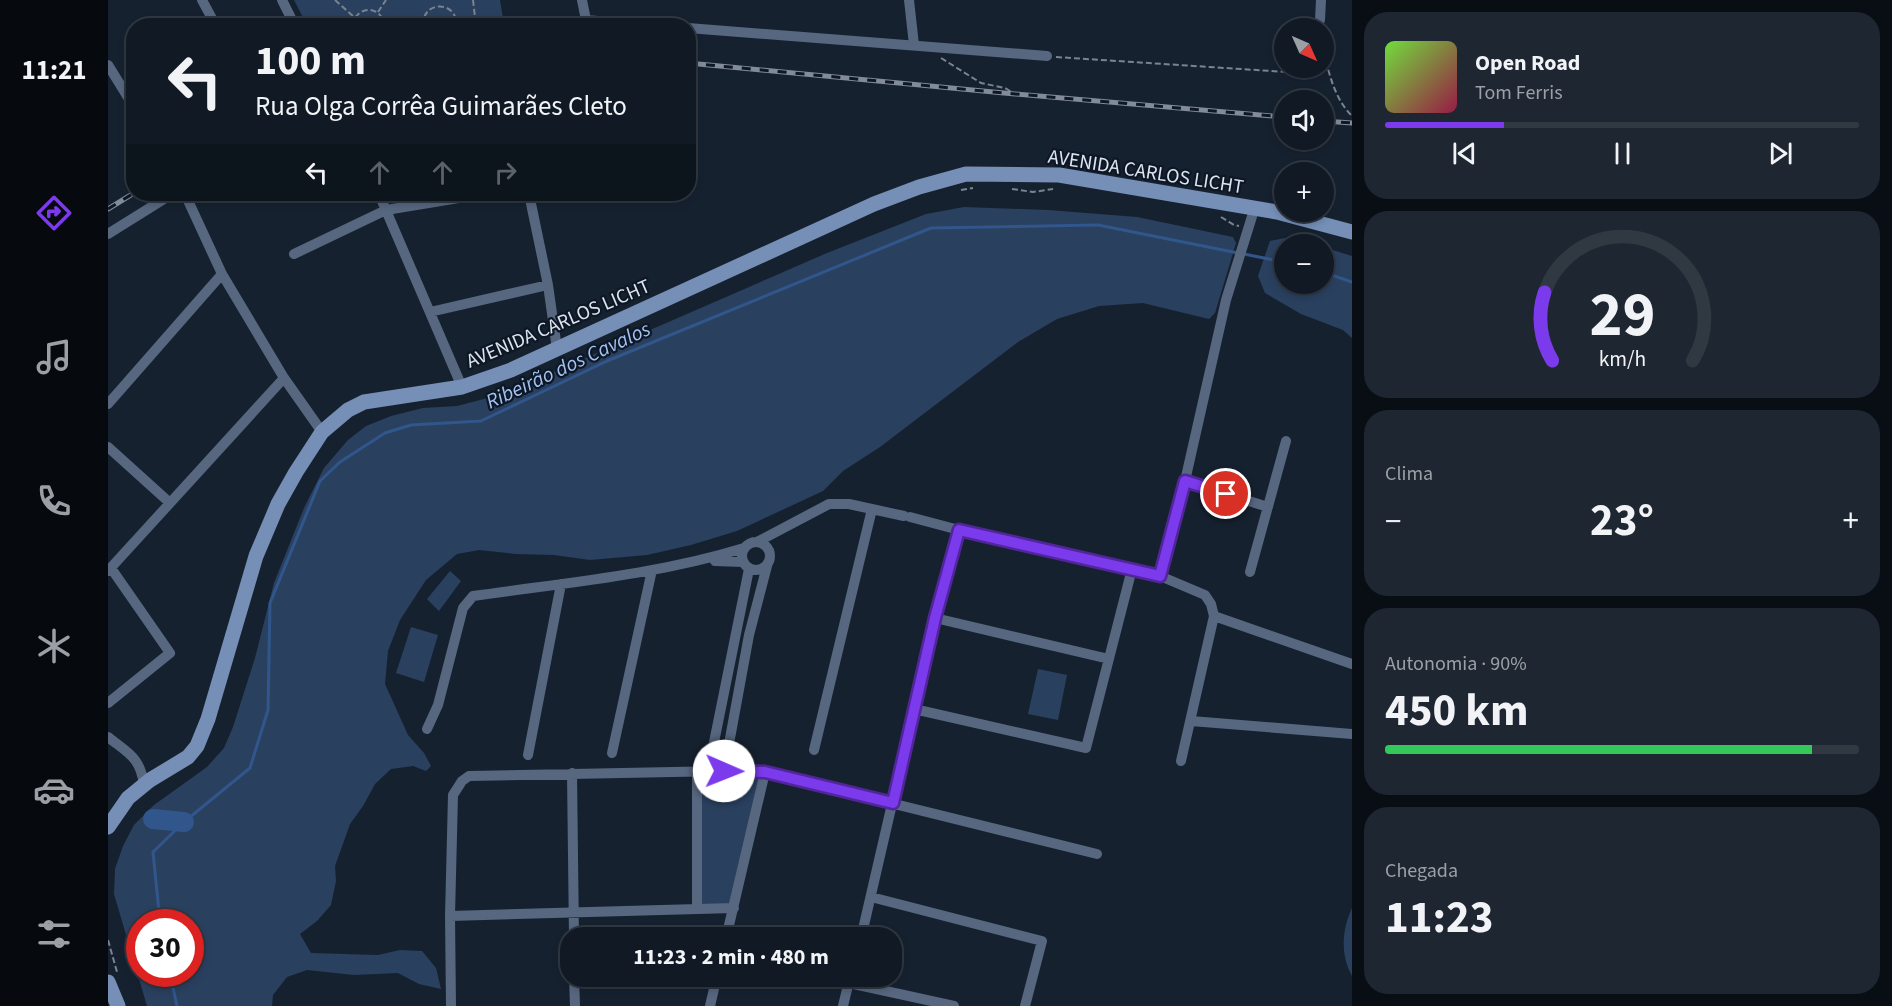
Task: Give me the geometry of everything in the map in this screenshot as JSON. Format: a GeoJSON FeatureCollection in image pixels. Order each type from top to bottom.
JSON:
{"type":"FeatureCollection","features":[{"type":"Feature","properties":{"kind":"main road","name":"AVENIDA CARLOS LICHT"},"geometry":{"type":"LineString","coordinates":[[108,826],[128,798],[188,757],[197,746],[208,719],[256,556],[278,504],[322,432],[348,410],[364,402],[462,387],[511,370],[874,204],[919,186],[966,174],[1059,175],[1254,210],[1277,212],[1352,232]]}},
{"type":"Feature","properties":{"kind":"main road"},"geometry":{"type":"LineString","coordinates":[[108,982],[114,1003]]}},
{"type":"Feature","properties":{"kind":"street"},"geometry":{"type":"LineString","coordinates":[[202,0],[212,18]]}},
{"type":"Feature","properties":{"kind":"street"},"geometry":{"type":"LineString","coordinates":[[282,0],[291,18]]}},
{"type":"Feature","properties":{"kind":"street"},"geometry":{"type":"LineString","coordinates":[[582,0],[586,18]]}},
{"type":"Feature","properties":{"kind":"street"},"geometry":{"type":"LineString","coordinates":[[909,0],[914,45]]}},
{"type":"Feature","properties":{"kind":"street"},"geometry":{"type":"LineString","coordinates":[[1320,18],[1321,0]]}},
{"type":"Feature","properties":{"kind":"street"},"geometry":{"type":"LineString","coordinates":[[696,29],[1047,56]]}},
{"type":"Feature","properties":{"kind":"street"},"geometry":{"type":"LineString","coordinates":[[108,65],[126,95]]}},
{"type":"Feature","properties":{"kind":"street"},"geometry":{"type":"LineString","coordinates":[[108,234],[161,201]]}},
{"type":"Feature","properties":{"kind":"street"},"geometry":{"type":"LineString","coordinates":[[187,201],[222,274],[284,378],[322,432]]}},
{"type":"Feature","properties":{"kind":"street"},"geometry":{"type":"LineString","coordinates":[[382,201],[462,387]]}},
{"type":"Feature","properties":{"kind":"street"},"geometry":{"type":"LineString","coordinates":[[294,254],[386,210],[441,201]]}},
{"type":"Feature","properties":{"kind":"street"},"geometry":{"type":"LineString","coordinates":[[530,201],[548,285],[557,349]]}},
{"type":"Feature","properties":{"kind":"street"},"geometry":{"type":"LineString","coordinates":[[1160,576],[1185,481],[1226,300],[1254,210]]}},
{"type":"Feature","properties":{"kind":"street"},"geometry":{"type":"LineString","coordinates":[[108,404],[222,274]]}},
{"type":"Feature","properties":{"kind":"street"},"geometry":{"type":"LineString","coordinates":[[430,312],[548,285]]}},
{"type":"Feature","properties":{"kind":"street"},"geometry":{"type":"LineString","coordinates":[[108,703],[170,653],[110,569],[284,378]]}},
{"type":"Feature","properties":{"kind":"street"},"geometry":{"type":"LineString","coordinates":[[1250,572],[1286,441]]}},
{"type":"Feature","properties":{"kind":"street"},"geometry":{"type":"LineString","coordinates":[[108,447],[170,503]]}},
{"type":"Feature","properties":{"kind":"street"},"geometry":{"type":"LineString","coordinates":[[1185,481],[1268,507]]}},
{"type":"Feature","properties":{"kind":"street"},"geometry":{"type":"LineString","coordinates":[[427,729],[438,705],[463,608],[473,596],[705,560],[744,548],[829,504],[849,504],[1160,576],[1205,595],[1211,604],[1214,616],[1181,761]]}},
{"type":"Feature","properties":{"kind":"street"},"geometry":{"type":"LineString","coordinates":[[813,750],[872,509]]}},
{"type":"Feature","properties":{"kind":"street"},"geometry":{"type":"LineString","coordinates":[[769,549],[789,526]]}},
{"type":"Feature","properties":{"kind":"street"},"geometry":{"type":"LineString","coordinates":[[864,927],[935,618],[959,530]]}},
{"type":"Feature","properties":{"kind":"street"},"geometry":{"type":"LineString","coordinates":[[724,771],[750,635],[771,558],[769,549],[757,542]]}},
{"type":"Feature","properties":{"kind":"street"},"geometry":{"type":"LineString","coordinates":[[697,909],[702,772],[746,565],[742,557],[744,548]]}},
{"type":"Feature","properties":{"kind":"street"},"geometry":{"type":"LineString","coordinates":[[705,560],[746,565],[758,570],[767,566]]}},
{"type":"Feature","properties":{"kind":"street"},"geometry":{"type":"LineString","coordinates":[[914,709],[1086,748],[1132,569]]}},
{"type":"Feature","properties":{"kind":"street"},"geometry":{"type":"LineString","coordinates":[[612,753],[652,570]]}},
{"type":"Feature","properties":{"kind":"street"},"geometry":{"type":"LineString","coordinates":[[528,755],[561,584]]}},
{"type":"Feature","properties":{"kind":"street"},"geometry":{"type":"LineString","coordinates":[[1214,616],[1352,664]]}},
{"type":"Feature","properties":{"kind":"street"},"geometry":{"type":"LineString","coordinates":[[935,618],[1109,659]]}},
{"type":"Feature","properties":{"kind":"street"},"geometry":{"type":"LineString","coordinates":[[1191,721],[1352,734]]}},
{"type":"Feature","properties":{"kind":"street"},"geometry":{"type":"LineString","coordinates":[[108,737],[139,763],[144,785]]}},
{"type":"Feature","properties":{"kind":"street"},"geometry":{"type":"LineString","coordinates":[[729,927],[765,772]]}},
{"type":"Feature","properties":{"kind":"street"},"geometry":{"type":"LineString","coordinates":[[451,1006],[450,916],[453,795],[462,781],[469,776],[765,772],[1097,854]]}},
{"type":"Feature","properties":{"kind":"street"},"geometry":{"type":"LineString","coordinates":[[572,773],[574,927]]}},
{"type":"Feature","properties":{"kind":"street"},"geometry":{"type":"LineString","coordinates":[[871,897],[1042,941],[1025,1006]]}},
{"type":"Feature","properties":{"kind":"street"},"geometry":{"type":"LineString","coordinates":[[450,916],[734,908]]}},
{"type":"Feature","properties":{"kind":"street"},"geometry":{"type":"LineString","coordinates":[[574,987],[575,1006]]}},
{"type":"Feature","properties":{"kind":"street"},"geometry":{"type":"LineString","coordinates":[[710,1006],[714,987]]}},
{"type":"Feature","properties":{"kind":"street"},"geometry":{"type":"LineString","coordinates":[[843,1006],[848,987]]}},
{"type":"Feature","properties":{"kind":"street"},"geometry":{"type":"LineString","coordinates":[[878,987],[954,1006]]}},
{"type":"Feature","properties":{"kind":"path"},"geometry":{"type":"LineString","coordinates":[[334,0],[354,17],[368,9],[378,12],[382,18]]}},
{"type":"Feature","properties":{"kind":"path"},"geometry":{"type":"LineString","coordinates":[[378,12],[386,0]]}},
{"type":"Feature","properties":{"kind":"path"},"geometry":{"type":"LineString","coordinates":[[473,0],[475,18]]}},
{"type":"Feature","properties":{"kind":"path"},"geometry":{"type":"LineString","coordinates":[[426,18],[428,9],[438,4],[448,7],[457,18]]}},
{"type":"Feature","properties":{"kind":"path"},"geometry":{"type":"LineString","coordinates":[[932,46],[941,59],[981,83],[1005,88],[1015,94]]}},
{"type":"Feature","properties":{"kind":"path"},"geometry":{"type":"LineString","coordinates":[[1047,56],[1274,71]]}},
{"type":"Feature","properties":{"kind":"path"},"geometry":{"type":"LineString","coordinates":[[1330,78],[1343,107],[1352,116]]}},
{"type":"Feature","properties":{"kind":"path"},"geometry":{"type":"LineString","coordinates":[[960,190],[982,187]]}},
{"type":"Feature","properties":{"kind":"path"},"geometry":{"type":"LineString","coordinates":[[1003,187],[1032,192],[1054,189]]}},
{"type":"Feature","properties":{"kind":"path"},"geometry":{"type":"LineString","coordinates":[[1211,215],[1223,217],[1247,231]]}},
{"type":"Feature","properties":{"kind":"shaded area"},"geometry":{"type":"Polygon","coordinates":[[[294,0],[500,0],[503,18],[303,18],[294,0]]]}},
{"type":"Feature","properties":{"kind":"shaded area"},"geometry":{"type":"Polygon","coordinates":[[[964,207],[1048,210],[1137,217],[1233,237],[1236,243],[1215,313],[1209,319],[1143,303],[1099,306],[1057,319],[1018,342],[880,447],[843,471],[823,491],[737,531],[647,555],[590,560],[479,550],[457,554],[426,580],[400,620],[388,651],[385,684],[408,735],[424,753],[431,766],[426,771],[413,766],[391,769],[375,784],[350,824],[335,866],[336,881],[331,905],[317,921],[300,934],[311,953],[378,955],[400,950],[422,951],[436,968],[441,989],[419,984],[398,973],[354,975],[307,970],[287,977],[273,995],[272,1006],[147,1006],[141,987],[204,987],[204,909],[126,909],[126,935],[114,894],[115,869],[123,846],[134,825],[154,805],[207,767],[224,748],[255,658],[274,583],[304,508],[324,468],[348,440],[366,426],[391,416],[423,408],[457,406],[503,394],[827,253],[926,214],[964,207]]]}},
{"type":"Feature","properties":{"kind":"shaded area"},"geometry":{"type":"Polygon","coordinates":[[[1274,240],[1274,294],[1334,294],[1334,250],[1352,256],[1352,338],[1343,330],[1301,314],[1265,293],[1258,276],[1270,241],[1274,240]]]}},
{"type":"Feature","properties":{"kind":"shaded area"},"geometry":{"type":"Polygon","coordinates":[[[450,571],[461,581],[439,611],[427,599],[450,571]]]}},
{"type":"Feature","properties":{"kind":"shaded area"},"geometry":{"type":"Polygon","coordinates":[[[411,627],[438,635],[424,682],[396,673],[411,627]]]}},
{"type":"Feature","properties":{"kind":"shaded area"},"geometry":{"type":"Polygon","coordinates":[[[1038,669],[1067,675],[1058,720],[1028,714],[1038,669]]]}},
{"type":"Feature","properties":{"kind":"shaded area"},"geometry":{"type":"Polygon","coordinates":[[[697,772],[765,772],[734,908],[697,909],[697,772]]]}},
{"type":"Feature","properties":{"kind":"shaded area"},"geometry":{"type":"Polygon","coordinates":[[[1352,908],[1352,976],[1344,951],[1344,933],[1352,908]]]}},
{"type":"Feature","properties":{"kind":"waterway","name":"Ribeirão dos Cavalos"},"geometry":{"type":"LineString","coordinates":[[159,909],[153,852],[184,822],[250,768],[268,710],[270,603],[320,481],[340,462],[385,433],[411,425],[481,421],[607,361],[931,228],[1098,225],[1238,253]]}},
{"type":"Feature","properties":{"kind":"waterway","name":"Ribeirão dos Cavalos"},"geometry":{"type":"LineString","coordinates":[[1244,254],[1274,260]]}},
{"type":"Feature","properties":{"kind":"waterway","name":"Ribeirão dos Cavalos"},"geometry":{"type":"LineString","coordinates":[[1334,276],[1352,282]]}},
{"type":"Feature","properties":{"kind":"waterway"},"geometry":{"type":"LineString","coordinates":[[153,819],[184,822]]}},
{"type":"Feature","properties":{"kind":"waterway","name":"Ribeirão dos Cavalos"},"geometry":{"type":"LineString","coordinates":[[173,987],[177,1006]]}},
{"type":"Feature","properties":{"kind":"railway"},"geometry":{"type":"LineString","coordinates":[[696,64],[1274,116]]}},
{"type":"Feature","properties":{"kind":"railway"},"geometry":{"type":"LineString","coordinates":[[1334,122],[1352,123]]}},
{"type":"Feature","properties":{"kind":"railway"},"geometry":{"type":"LineString","coordinates":[[108,209],[126,198]]}},
{"type":"Feature","properties":{"kind":"route"},"geometry":{"type":"LineString","coordinates":[[724,771],[765,772],[893,803],[935,618],[959,530],[1160,576],[1185,481],[1226,494]]}}]}
